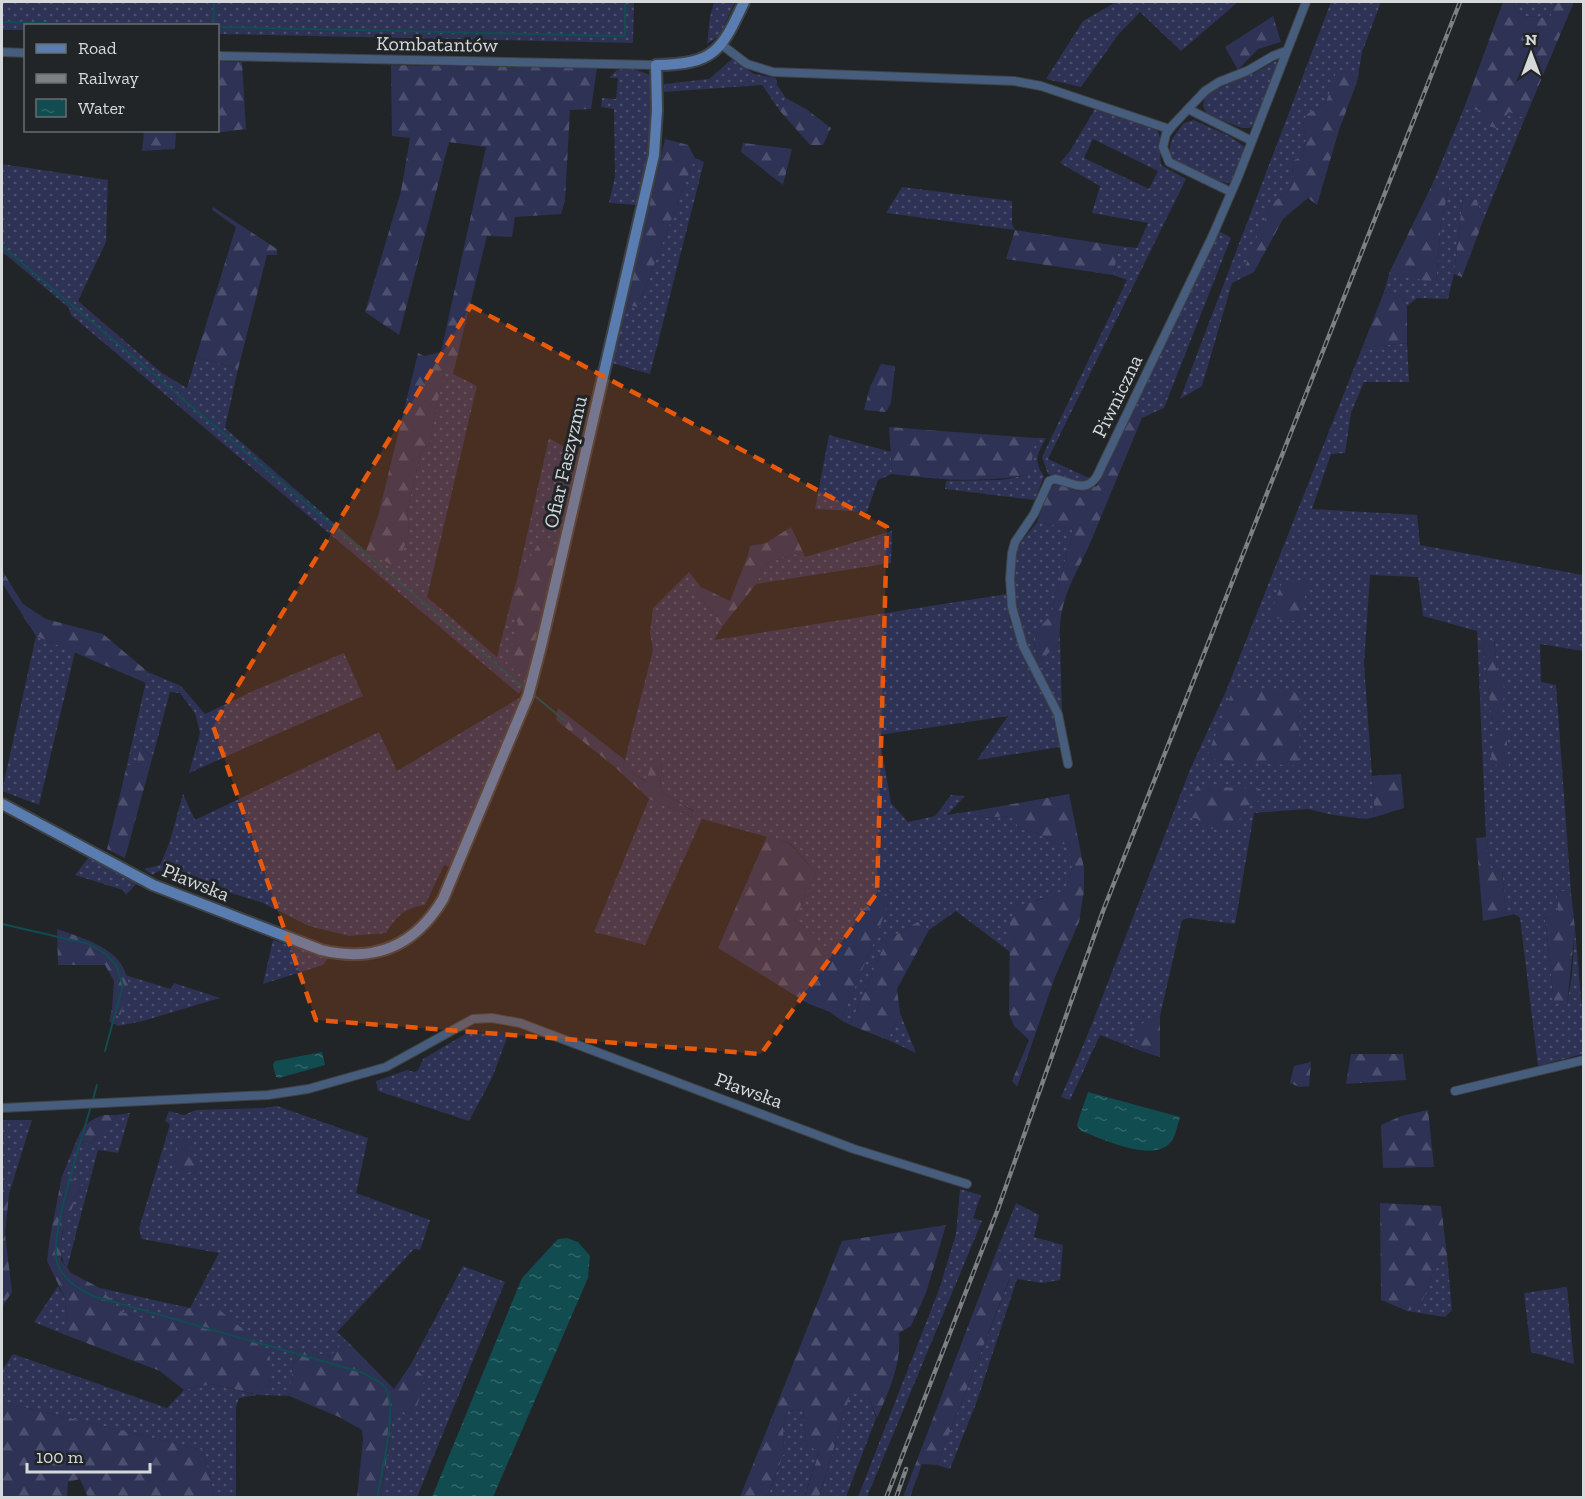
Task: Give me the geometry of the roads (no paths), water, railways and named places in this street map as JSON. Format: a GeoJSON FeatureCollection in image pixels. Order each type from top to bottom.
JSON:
{"type":"FeatureCollection","features":[{"type":"Feature","properties":{"kind":"street"},"geometry":{"type":"LineString","coordinates":[[656,65],[689,62],[705,57],[722,45],[728,38],[744,2]]}},
{"type":"Feature","properties":{"kind":"street","name":"Piwniczna"},"geometry":{"type":"LineString","coordinates":[[1068,764],[1058,714],[1031,664],[1016,626],[1011,588],[1012,553],[1015,542],[1034,514],[1049,481],[1056,479],[1080,487],[1093,482],[1232,192],[1306,2]]}},
{"type":"Feature","properties":{"kind":"street"},"geometry":{"type":"LineString","coordinates":[[722,45],[754,67],[773,72],[990,79],[1028,83],[1169,129]]}},
{"type":"Feature","properties":{"kind":"street"},"geometry":{"type":"LineString","coordinates":[[1232,192],[1169,162],[1163,147],[1169,129],[1205,91],[1219,82],[1286,51]]}},
{"type":"Feature","properties":{"kind":"street"},"geometry":{"type":"LineString","coordinates":[[2,52],[24,53]]}},
{"type":"Feature","properties":{"kind":"street","name":"Kombatantów"},"geometry":{"type":"LineString","coordinates":[[219,56],[656,65]]}},
{"type":"Feature","properties":{"kind":"street","name":"Ofiar Faszyzmu"},"geometry":{"type":"LineString","coordinates":[[390,948],[419,931],[443,899],[528,696],[654,155],[657,111],[656,65]]}},
{"type":"Feature","properties":{"kind":"street"},"geometry":{"type":"LineString","coordinates":[[1188,109],[1252,141]]}},
{"type":"Feature","properties":{"kind":"street","name":"Pławska"},"geometry":{"type":"LineString","coordinates":[[2,804],[153,885],[321,950],[360,954],[390,948]]}},
{"type":"Feature","properties":{"kind":"street","name":"Pławska"},"geometry":{"type":"LineString","coordinates":[[2,1108],[268,1095],[308,1089],[386,1067],[473,1019],[492,1018],[520,1023],[854,1149],[967,1184]]}},
{"type":"Feature","properties":{"kind":"street"},"geometry":{"type":"LineString","coordinates":[[1455,1091],[1584,1060]]}},
{"type":"Feature","properties":{"kind":"water"},"geometry":{"type":"Polygon","coordinates":[[[322,1052],[325,1065],[276,1077],[273,1065],[275,1061],[322,1052]]]}},
{"type":"Feature","properties":{"kind":"water"},"geometry":{"type":"Polygon","coordinates":[[[1088,1092],[1180,1117],[1173,1139],[1165,1147],[1143,1150],[1116,1144],[1081,1131],[1077,1126],[1088,1092]]]}},
{"type":"Feature","properties":{"kind":"water"},"geometry":{"type":"Polygon","coordinates":[[[567,1238],[578,1242],[590,1256],[588,1278],[493,1497],[432,1497],[522,1278],[558,1239],[567,1238]]]}},
{"type":"Feature","properties":{"kind":"waterway"},"geometry":{"type":"LineString","coordinates":[[213,24],[214,2]]}},
{"type":"Feature","properties":{"kind":"waterway"},"geometry":{"type":"LineString","coordinates":[[219,27],[621,36],[625,35],[625,2]]}},
{"type":"Feature","properties":{"kind":"waterway"},"geometry":{"type":"LineString","coordinates":[[2,22],[67,24]]}},
{"type":"Feature","properties":{"kind":"waterway"},"geometry":{"type":"LineString","coordinates":[[2,246],[523,687]]}},
{"type":"Feature","properties":{"kind":"waterway"},"geometry":{"type":"LineString","coordinates":[[535,696],[565,721]]}},
{"type":"Feature","properties":{"kind":"waterway"},"geometry":{"type":"LineString","coordinates":[[2,924],[89,944],[106,954],[116,965],[123,985],[105,1051]]}},
{"type":"Feature","properties":{"kind":"waterway"},"geometry":{"type":"LineString","coordinates":[[93,1099],[97,1085]]}},
{"type":"Feature","properties":{"kind":"waterway"},"geometry":{"type":"LineString","coordinates":[[90,1109],[58,1232],[57,1262],[63,1274],[76,1286],[93,1296],[361,1372],[380,1382],[387,1392],[390,1420],[377,1498]]}},
{"type":"Feature","properties":{"kind":"railway"},"geometry":{"type":"LineString","coordinates":[[886,1498],[998,1209],[1103,911],[1460,2]]}},
{"type":"Feature","properties":{"kind":"railway"},"geometry":{"type":"LineString","coordinates":[[896,1498],[906,1469]]}}]}
